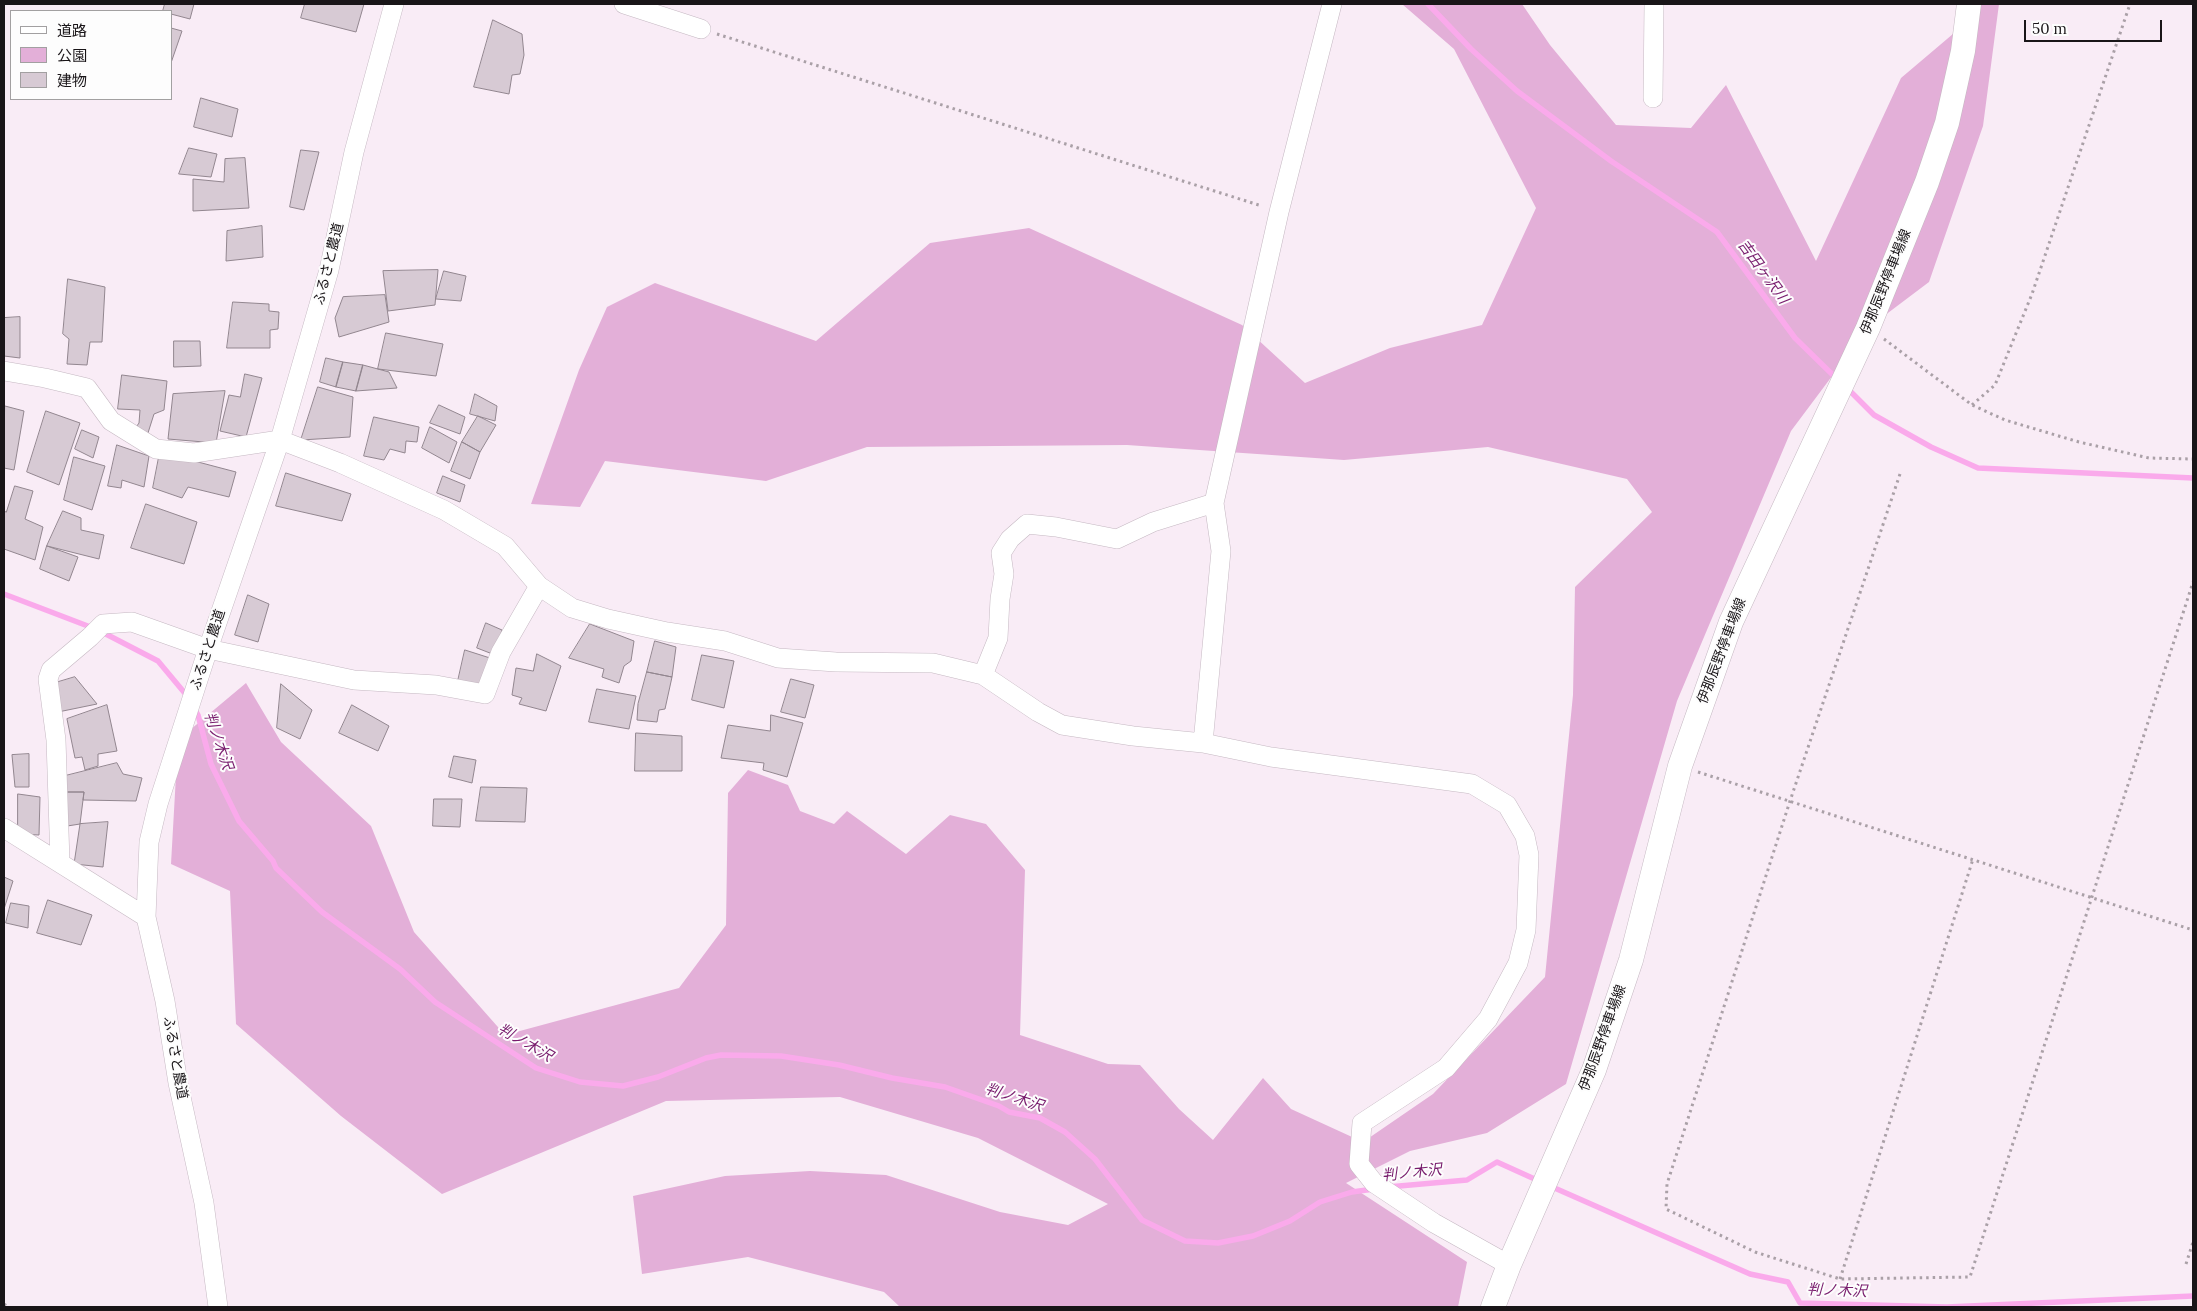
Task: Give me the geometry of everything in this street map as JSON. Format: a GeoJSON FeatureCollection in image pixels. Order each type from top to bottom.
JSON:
{"type":"FeatureCollection","features":[{"type":"Feature","properties":{"kind":"main road","name":"伊那辰野停車場線"},"geometry":{"type":"LineString","coordinates":[[1493,1307],[1509,1265],[1594,1070],[1631,960],[1680,766],[1731,622],[1868,328],[1927,182],[1947,122],[1963,51],[1969,4]]}},
{"type":"Feature","properties":{"kind":"street","name":"ふるさと農道"},"geometry":{"type":"LineString","coordinates":[[218,1307],[204,1203],[178,1083],[165,1001],[146,916],[149,842],[158,804],[208,649],[280,440],[329,270],[354,152],[394,4]]}},
{"type":"Feature","properties":{"kind":"street"},"geometry":{"type":"LineString","coordinates":[[624,4],[701,29]]}},
{"type":"Feature","properties":{"kind":"street"},"geometry":{"type":"LineString","coordinates":[[1203,744],[1221,551],[1214,503],[1279,212],[1332,4]]}},
{"type":"Feature","properties":{"kind":"street"},"geometry":{"type":"LineString","coordinates":[[1653,98],[1654,4]]}},
{"type":"Feature","properties":{"kind":"street"},"geometry":{"type":"LineString","coordinates":[[4,371],[87,388],[111,421],[156,450],[194,453],[280,440],[340,463],[444,510],[505,546],[539,586],[572,608],[608,619],[667,632],[725,641],[778,658],[836,662],[932,662],[983,675],[1038,712],[1062,725],[1472,784],[1507,805],[1525,836],[1530,855],[1526,930],[1518,963],[1488,1019],[1446,1068],[1362,1123],[1359,1164],[1374,1183],[1434,1224],[1509,1265]]}},
{"type":"Feature","properties":{"kind":"street"},"geometry":{"type":"LineString","coordinates":[[983,675],[998,638],[1000,599],[1004,574],[1001,553],[1010,539],[1027,524],[1056,527],[1117,539],[1154,522],[1214,503]]}},
{"type":"Feature","properties":{"kind":"street"},"geometry":{"type":"LineString","coordinates":[[60,862],[56,740],[48,679],[51,670],[103,624],[132,622],[208,649],[354,680],[436,686],[485,694],[501,652],[539,586]]}},
{"type":"Feature","properties":{"kind":"street"},"geometry":{"type":"LineString","coordinates":[[4,828],[146,916]]}},
{"type":"Feature","properties":{"kind":"path"},"geometry":{"type":"LineString","coordinates":[[1972,405],[1995,385],[2032,294],[2130,4]]}},
{"type":"Feature","properties":{"kind":"path"},"geometry":{"type":"LineString","coordinates":[[701,29],[1279,212]]}},
{"type":"Feature","properties":{"kind":"path"},"geometry":{"type":"LineString","coordinates":[[1868,328],[1972,405],[2005,420],[2079,442],[2149,458],[2193,459]]}},
{"type":"Feature","properties":{"kind":"path"},"geometry":{"type":"LineString","coordinates":[[1900,474],[1790,801],[1668,1184],[1666,1209],[1755,1252],[1840,1279],[1970,1277],[2193,582]]}},
{"type":"Feature","properties":{"kind":"path"},"geometry":{"type":"LineString","coordinates":[[1680,766],[2193,930]]}},
{"type":"Feature","properties":{"kind":"path"},"geometry":{"type":"LineString","coordinates":[[1840,1279],[1972,859]]}},
{"type":"Feature","properties":{"kind":"path"},"geometry":{"type":"LineString","coordinates":[[2186,1264],[2193,1242]]}},
{"type":"Feature","properties":{"kind":"path"},"geometry":{"type":"LineString","coordinates":[[4,1304],[8,1307]]}},
{"type":"Feature","properties":{"kind":"green space"},"geometry":{"type":"Polygon","coordinates":[[[1402,4],[1522,4],[1550,45],[1616,125],[1691,128],[1726,85],[1816,261],[1901,78],[1960,28],[1964,4],[1999,4],[1983,126],[1929,282],[1868,328],[1791,431],[1677,701],[1566,1084],[1487,1133],[1410,1151],[1346,1183],[1467,1262],[1458,1307],[900,1307],[884,1292],[748,1257],[642,1274],[633,1196],[725,1176],[810,1171],[886,1175],[1000,1212],[1068,1225],[1108,1204],[978,1138],[840,1097],[666,1101],[442,1194],[341,1116],[236,1024],[230,891],[171,864],[178,740],[246,683],[281,742],[371,826],[414,932],[505,1035],[679,988],[726,925],[728,793],[748,770],[788,785],[800,811],[834,824],[847,811],[906,854],[950,815],[986,824],[1025,870],[1020,1035],[1108,1064],[1140,1065],[1179,1109],[1213,1140],[1263,1078],[1291,1109],[1363,1142],[1433,1094],[1545,977],[1573,695],[1575,587],[1652,512],[1627,479],[1488,447],[1344,460],[1127,445],[867,447],[766,481],[605,461],[580,507],[531,504],[579,370],[607,307],[655,283],[816,341],[930,243],[1029,228],[1242,325],[1305,383],[1390,348],[1482,325],[1536,208],[1454,49],[1402,4]]]}},
{"type":"Feature","properties":{"kind":"building"},"geometry":{"type":"Polygon","coordinates":[[[165,4],[194,4],[190,19],[172,14],[172,10],[163,10],[165,4]]]}},
{"type":"Feature","properties":{"kind":"building"},"geometry":{"type":"Polygon","coordinates":[[[305,4],[364,4],[356,32],[301,18],[305,4]]]}},
{"type":"Feature","properties":{"kind":"building"},"geometry":{"type":"Polygon","coordinates":[[[493,20],[522,34],[524,55],[520,74],[512,75],[509,94],[474,87],[493,20]]]}},
{"type":"Feature","properties":{"kind":"building"},"geometry":{"type":"Polygon","coordinates":[[[172,28],[182,31],[172,60],[172,28]]]}},
{"type":"Feature","properties":{"kind":"building"},"geometry":{"type":"Polygon","coordinates":[[[201,98],[238,109],[232,137],[194,127],[201,98]]]}},
{"type":"Feature","properties":{"kind":"building"},"geometry":{"type":"Polygon","coordinates":[[[189,148],[217,154],[211,177],[179,174],[189,148]]]}},
{"type":"Feature","properties":{"kind":"building"},"geometry":{"type":"Polygon","coordinates":[[[301,150],[319,152],[304,210],[290,207],[301,150]]]}},
{"type":"Feature","properties":{"kind":"building"},"geometry":{"type":"Polygon","coordinates":[[[245,158],[249,208],[193,211],[193,179],[224,182],[225,159],[245,158]]]}},
{"type":"Feature","properties":{"kind":"building"},"geometry":{"type":"Polygon","coordinates":[[[262,226],[263,257],[226,261],[227,231],[262,226]]]}},
{"type":"Feature","properties":{"kind":"building"},"geometry":{"type":"Polygon","coordinates":[[[438,270],[435,305],[388,311],[383,271],[438,270]]]}},
{"type":"Feature","properties":{"kind":"building"},"geometry":{"type":"Polygon","coordinates":[[[444,271],[466,276],[461,301],[436,299],[444,271]]]}},
{"type":"Feature","properties":{"kind":"building"},"geometry":{"type":"Polygon","coordinates":[[[68,279],[105,287],[102,342],[90,342],[87,365],[67,364],[69,339],[63,334],[68,279]]]}},
{"type":"Feature","properties":{"kind":"building"},"geometry":{"type":"Polygon","coordinates":[[[385,295],[389,322],[339,337],[335,318],[343,297],[385,295]]]}},
{"type":"Feature","properties":{"kind":"building"},"geometry":{"type":"Polygon","coordinates":[[[233,302],[269,304],[269,311],[279,312],[278,329],[270,330],[270,348],[227,348],[233,302]]]}},
{"type":"Feature","properties":{"kind":"building"},"geometry":{"type":"Polygon","coordinates":[[[20,317],[20,358],[4,356],[4,318],[20,317]]]}},
{"type":"Feature","properties":{"kind":"building"},"geometry":{"type":"Polygon","coordinates":[[[386,333],[443,344],[436,376],[378,369],[386,333]]]}},
{"type":"Feature","properties":{"kind":"building"},"geometry":{"type":"Polygon","coordinates":[[[174,341],[200,341],[201,366],[174,367],[174,341]]]}},
{"type":"Feature","properties":{"kind":"building"},"geometry":{"type":"Polygon","coordinates":[[[326,358],[343,362],[336,387],[320,382],[326,358]]]}},
{"type":"Feature","properties":{"kind":"building"},"geometry":{"type":"Polygon","coordinates":[[[343,362],[363,365],[356,391],[336,387],[343,362]]]}},
{"type":"Feature","properties":{"kind":"building"},"geometry":{"type":"Polygon","coordinates":[[[363,365],[389,372],[397,388],[356,391],[363,365]]]}},
{"type":"Feature","properties":{"kind":"building"},"geometry":{"type":"Polygon","coordinates":[[[245,374],[262,378],[246,437],[220,431],[229,395],[240,397],[245,374]]]}},
{"type":"Feature","properties":{"kind":"building"},"geometry":{"type":"Polygon","coordinates":[[[122,375],[167,381],[164,410],[154,414],[147,436],[134,430],[139,423],[140,410],[118,409],[122,375]]]}},
{"type":"Feature","properties":{"kind":"building"},"geometry":{"type":"Polygon","coordinates":[[[318,387],[353,397],[350,437],[301,440],[318,387]]]}},
{"type":"Feature","properties":{"kind":"building"},"geometry":{"type":"Polygon","coordinates":[[[225,391],[216,443],[168,439],[173,394],[225,391]]]}},
{"type":"Feature","properties":{"kind":"building"},"geometry":{"type":"Polygon","coordinates":[[[475,394],[497,406],[495,421],[470,414],[475,394]]]}},
{"type":"Feature","properties":{"kind":"building"},"geometry":{"type":"Polygon","coordinates":[[[439,405],[465,417],[460,434],[430,423],[439,405]]]}},
{"type":"Feature","properties":{"kind":"building"},"geometry":{"type":"Polygon","coordinates":[[[5,406],[24,411],[14,470],[4,468],[5,406]]]}},
{"type":"Feature","properties":{"kind":"building"},"geometry":{"type":"Polygon","coordinates":[[[46,411],[80,423],[59,485],[27,472],[46,411]]]}},
{"type":"Feature","properties":{"kind":"building"},"geometry":{"type":"Polygon","coordinates":[[[478,416],[496,425],[480,452],[462,442],[478,416]]]}},
{"type":"Feature","properties":{"kind":"building"},"geometry":{"type":"Polygon","coordinates":[[[374,417],[419,427],[417,442],[406,441],[405,453],[390,449],[384,460],[364,456],[374,417]]]}},
{"type":"Feature","properties":{"kind":"building"},"geometry":{"type":"Polygon","coordinates":[[[430,427],[457,442],[449,463],[422,448],[430,427]]]}},
{"type":"Feature","properties":{"kind":"building"},"geometry":{"type":"Polygon","coordinates":[[[82,430],[99,437],[93,458],[75,449],[82,430]]]}},
{"type":"Feature","properties":{"kind":"building"},"geometry":{"type":"Polygon","coordinates":[[[462,442],[480,452],[470,479],[451,471],[462,442]]]}},
{"type":"Feature","properties":{"kind":"building"},"geometry":{"type":"Polygon","coordinates":[[[117,445],[149,456],[144,487],[122,480],[121,488],[108,486],[117,445]]]}},
{"type":"Feature","properties":{"kind":"building"},"geometry":{"type":"Polygon","coordinates":[[[160,452],[236,472],[229,497],[188,487],[182,498],[153,488],[160,452]]]}},
{"type":"Feature","properties":{"kind":"building"},"geometry":{"type":"Polygon","coordinates":[[[74,457],[105,466],[92,510],[64,500],[74,457]]]}},
{"type":"Feature","properties":{"kind":"building"},"geometry":{"type":"Polygon","coordinates":[[[286,473],[351,494],[342,521],[276,506],[286,473]]]}},
{"type":"Feature","properties":{"kind":"building"},"geometry":{"type":"Polygon","coordinates":[[[443,476],[465,485],[460,502],[437,493],[443,476]]]}},
{"type":"Feature","properties":{"kind":"building"},"geometry":{"type":"Polygon","coordinates":[[[15,486],[33,491],[25,519],[43,527],[35,560],[4,549],[4,511],[6,512],[15,486]]]}},
{"type":"Feature","properties":{"kind":"building"},"geometry":{"type":"Polygon","coordinates":[[[146,504],[197,522],[184,564],[131,548],[146,504]]]}},
{"type":"Feature","properties":{"kind":"building"},"geometry":{"type":"Polygon","coordinates":[[[63,511],[81,518],[81,530],[104,535],[99,559],[47,546],[63,511]]]}},
{"type":"Feature","properties":{"kind":"building"},"geometry":{"type":"Polygon","coordinates":[[[47,546],[78,557],[69,581],[40,569],[47,546]]]}},
{"type":"Feature","properties":{"kind":"building"},"geometry":{"type":"Polygon","coordinates":[[[248,595],[269,604],[258,642],[235,635],[248,595]]]}},
{"type":"Feature","properties":{"kind":"building"},"geometry":{"type":"Polygon","coordinates":[[[486,623],[502,630],[495,655],[477,648],[486,623]]]}},
{"type":"Feature","properties":{"kind":"building"},"geometry":{"type":"Polygon","coordinates":[[[590,624],[634,641],[631,661],[624,666],[619,683],[602,677],[604,669],[569,658],[590,624]]]}},
{"type":"Feature","properties":{"kind":"building"},"geometry":{"type":"Polygon","coordinates":[[[655,641],[676,647],[672,677],[647,672],[655,641]]]}},
{"type":"Feature","properties":{"kind":"building"},"geometry":{"type":"Polygon","coordinates":[[[465,650],[490,658],[483,687],[458,681],[465,650]]]}},
{"type":"Feature","properties":{"kind":"building"},"geometry":{"type":"Polygon","coordinates":[[[537,654],[561,666],[546,711],[519,704],[522,698],[512,695],[516,668],[533,671],[537,654]]]}},
{"type":"Feature","properties":{"kind":"building"},"geometry":{"type":"Polygon","coordinates":[[[702,655],[734,661],[724,708],[692,700],[702,655]]]}},
{"type":"Feature","properties":{"kind":"building"},"geometry":{"type":"Polygon","coordinates":[[[647,672],[672,677],[665,709],[659,710],[657,722],[637,720],[638,704],[647,672]]]}},
{"type":"Feature","properties":{"kind":"building"},"geometry":{"type":"Polygon","coordinates":[[[75,677],[97,704],[58,712],[55,683],[75,677]]]}},
{"type":"Feature","properties":{"kind":"building"},"geometry":{"type":"Polygon","coordinates":[[[791,679],[814,685],[805,718],[781,712],[791,679]]]}},
{"type":"Feature","properties":{"kind":"building"},"geometry":{"type":"Polygon","coordinates":[[[281,684],[312,710],[300,739],[277,728],[281,684]]]}},
{"type":"Feature","properties":{"kind":"building"},"geometry":{"type":"Polygon","coordinates":[[[597,689],[636,696],[629,729],[589,722],[597,689]]]}},
{"type":"Feature","properties":{"kind":"building"},"geometry":{"type":"Polygon","coordinates":[[[107,705],[117,751],[98,754],[98,766],[85,770],[82,757],[75,758],[67,719],[107,705]]]}},
{"type":"Feature","properties":{"kind":"building"},"geometry":{"type":"Polygon","coordinates":[[[352,705],[389,726],[378,751],[339,733],[352,705]]]}},
{"type":"Feature","properties":{"kind":"building"},"geometry":{"type":"Polygon","coordinates":[[[771,715],[803,723],[787,777],[763,770],[764,763],[721,758],[728,725],[770,731],[771,715]]]}},
{"type":"Feature","properties":{"kind":"building"},"geometry":{"type":"Polygon","coordinates":[[[636,733],[682,736],[682,771],[635,771],[636,733]]]}},
{"type":"Feature","properties":{"kind":"building"},"geometry":{"type":"Polygon","coordinates":[[[29,754],[29,787],[15,787],[12,755],[29,754]]]}},
{"type":"Feature","properties":{"kind":"building"},"geometry":{"type":"Polygon","coordinates":[[[454,756],[476,760],[472,783],[449,777],[454,756]]]}},
{"type":"Feature","properties":{"kind":"building"},"geometry":{"type":"Polygon","coordinates":[[[117,763],[123,774],[142,778],[136,801],[83,800],[84,792],[57,792],[57,778],[117,763]]]}},
{"type":"Feature","properties":{"kind":"building"},"geometry":{"type":"Polygon","coordinates":[[[481,787],[527,788],[525,822],[476,821],[481,787]]]}},
{"type":"Feature","properties":{"kind":"building"},"geometry":{"type":"Polygon","coordinates":[[[57,792],[84,792],[80,824],[61,827],[57,792]]]}},
{"type":"Feature","properties":{"kind":"building"},"geometry":{"type":"Polygon","coordinates":[[[18,794],[40,797],[39,835],[18,834],[18,794]]]}},
{"type":"Feature","properties":{"kind":"building"},"geometry":{"type":"Polygon","coordinates":[[[434,799],[462,799],[460,827],[433,826],[434,799]]]}},
{"type":"Feature","properties":{"kind":"building"},"geometry":{"type":"Polygon","coordinates":[[[108,822],[103,867],[74,864],[80,824],[108,822]]]}},
{"type":"Feature","properties":{"kind":"building"},"geometry":{"type":"Polygon","coordinates":[[[4,877],[13,881],[4,909],[4,877]]]}},
{"type":"Feature","properties":{"kind":"building"},"geometry":{"type":"Polygon","coordinates":[[[48,900],[92,915],[81,945],[37,933],[48,900]]]}},
{"type":"Feature","properties":{"kind":"building"},"geometry":{"type":"Polygon","coordinates":[[[11,903],[29,906],[28,928],[6,923],[11,903]]]}},
{"type":"Feature","properties":{"kind":"waterway","name":"吉田ヶ沢川"},"geometry":{"type":"LineString","coordinates":[[1428,4],[1471,49],[1517,91],[1611,161],[1717,232],[1795,338],[1838,380]]}},
{"type":"Feature","properties":{"kind":"waterway","name":"吉田ヶ沢川"},"geometry":{"type":"LineString","coordinates":[[1847,388],[1874,415],[1931,447],[1978,468],[2193,478]]}},
{"type":"Feature","properties":{"kind":"waterway","name":"判ノ木沢"},"geometry":{"type":"LineString","coordinates":[[4,594],[93,628]]}},
{"type":"Feature","properties":{"kind":"waterway","name":"判ノ木沢"},"geometry":{"type":"LineString","coordinates":[[102,632],[158,661],[188,697]]}},
{"type":"Feature","properties":{"kind":"waterway","name":"判ノ木沢"},"geometry":{"type":"LineString","coordinates":[[194,708],[198,715],[211,764],[239,821],[273,861],[276,868],[322,912],[400,969],[435,1002],[536,1068],[580,1082],[623,1086],[658,1077],[706,1058],[721,1055],[781,1056],[839,1065],[892,1078],[945,1087],[999,1106],[1009,1112],[1040,1118],[1065,1132],[1095,1159],[1142,1220],[1185,1241],[1218,1243],[1253,1236],[1290,1221],[1320,1202],[1352,1192],[1374,1189]]}},
{"type":"Feature","properties":{"kind":"waterway","name":"判ノ木沢"},"geometry":{"type":"LineString","coordinates":[[1388,1187],[1467,1180],[1497,1162],[1539,1181]]}},
{"type":"Feature","properties":{"kind":"waterway","name":"判ノ木沢"},"geometry":{"type":"LineString","coordinates":[[1550,1186],[1750,1274],[1788,1282],[1800,1303],[1947,1307],[2193,1296]]}}]}
